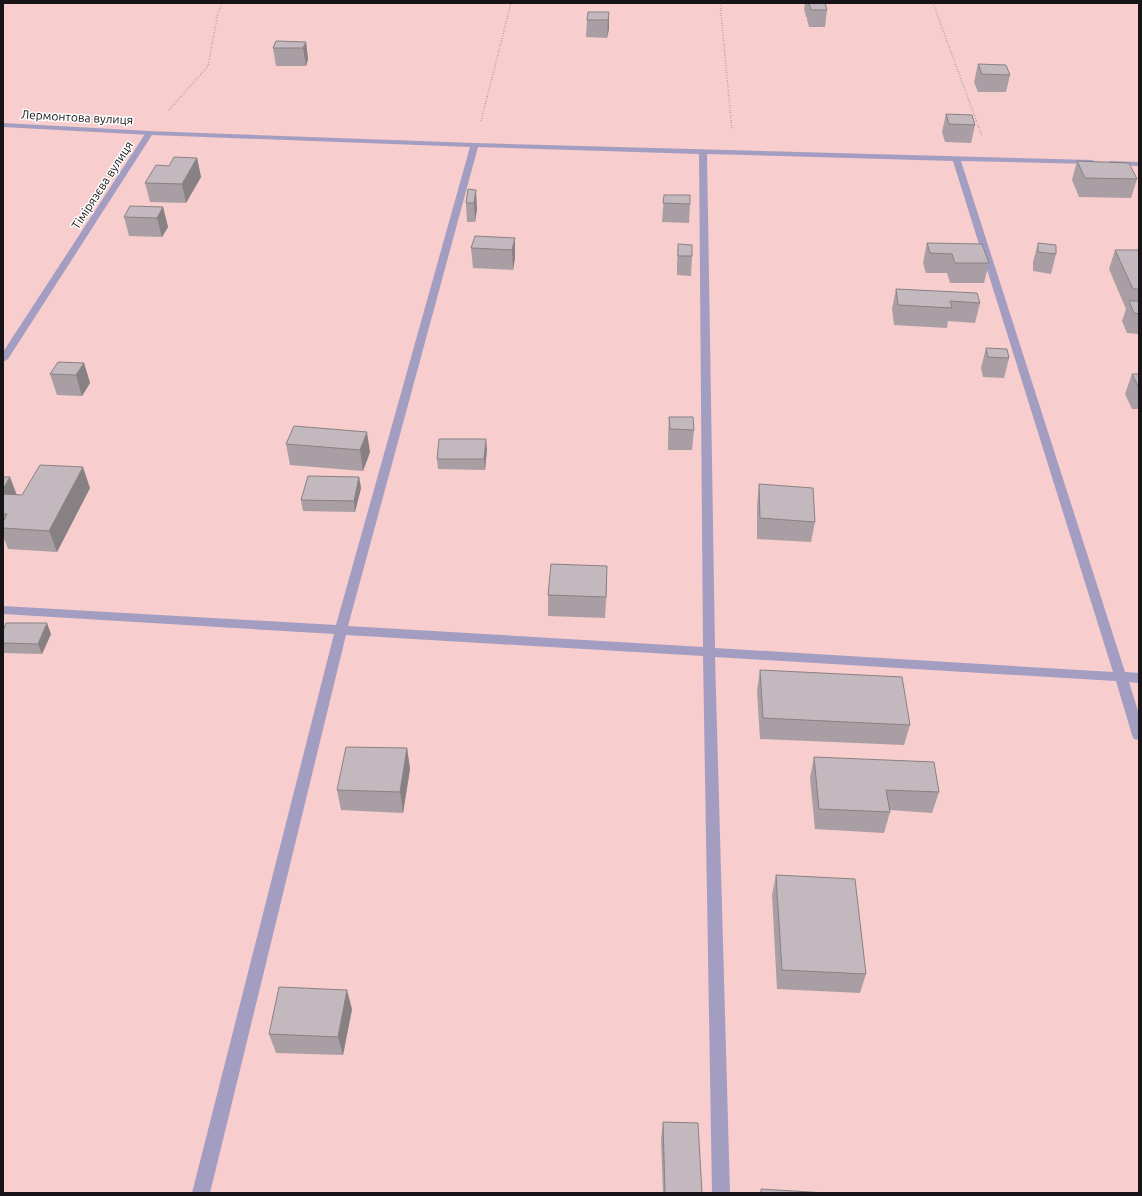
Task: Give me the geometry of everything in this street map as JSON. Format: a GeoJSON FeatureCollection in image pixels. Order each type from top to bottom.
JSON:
{"type":"FeatureCollection","features":[{"type":"Feature","properties":{"kind":"street","name":"Лермонтова вулиця"},"geometry":{"type":"LineString","coordinates":[[3,125],[150,133],[475,145],[703,150],[1139,164]]}},
{"type":"Feature","properties":{"kind":"street","name":"Тімірязєва вулиця"},"geometry":{"type":"LineString","coordinates":[[3,359],[150,133]]}},
{"type":"Feature","properties":{"kind":"street"},"geometry":{"type":"LineString","coordinates":[[201,1193],[341,630],[475,145]]}},
{"type":"Feature","properties":{"kind":"street"},"geometry":{"type":"LineString","coordinates":[[703,150],[709,652],[721,1193]]}},
{"type":"Feature","properties":{"kind":"street"},"geometry":{"type":"LineString","coordinates":[[956,158],[1139,735]]}},
{"type":"Feature","properties":{"kind":"street"},"geometry":{"type":"LineString","coordinates":[[3,610],[1139,678]]}},
{"type":"Feature","properties":{"kind":"path","name":"Тімірязєва вулиця"},"geometry":{"type":"LineString","coordinates":[[150,133],[208,66],[218,13],[222,3]]}},
{"type":"Feature","properties":{"kind":"path"},"geometry":{"type":"LineString","coordinates":[[475,145],[511,3]]}},
{"type":"Feature","properties":{"kind":"path"},"geometry":{"type":"LineString","coordinates":[[720,3],[734,151]]}},
{"type":"Feature","properties":{"kind":"path"},"geometry":{"type":"LineString","coordinates":[[933,3],[990,159]]}},
{"type":"Feature","properties":{"kind":"shaded area"},"geometry":{"type":"Polygon","coordinates":[[[3,3],[1139,3],[1139,1193],[3,1193],[3,3]]]}},
{"type":"Feature","properties":{"kind":"building"},"geometry":{"type":"Polygon","coordinates":[[[809,3],[825,3],[827,10],[811,10],[809,3]]]}},
{"type":"Feature","properties":{"kind":"building"},"geometry":{"type":"Polygon","coordinates":[[[588,12],[609,12],[608,20],[587,20],[588,12]]]}},
{"type":"Feature","properties":{"kind":"building"},"geometry":{"type":"Polygon","coordinates":[[[276,41],[306,42],[303,48],[273,48],[276,41]]]}},
{"type":"Feature","properties":{"kind":"building"},"geometry":{"type":"Polygon","coordinates":[[[978,64],[1006,65],[1010,75],[982,74],[978,64]]]}},
{"type":"Feature","properties":{"kind":"building"},"geometry":{"type":"Polygon","coordinates":[[[946,114],[972,115],[975,125],[949,124],[946,114]]]}},
{"type":"Feature","properties":{"kind":"building"},"geometry":{"type":"Polygon","coordinates":[[[174,157],[197,158],[182,184],[145,183],[156,165],[169,166],[174,157]]]}},
{"type":"Feature","properties":{"kind":"building"},"geometry":{"type":"Polygon","coordinates":[[[1077,161],[1129,163],[1137,179],[1085,178],[1077,161]]]}},
{"type":"Feature","properties":{"kind":"building"},"geometry":{"type":"Polygon","coordinates":[[[468,189],[476,190],[474,203],[466,203],[468,189]]]}},
{"type":"Feature","properties":{"kind":"building"},"geometry":{"type":"Polygon","coordinates":[[[664,195],[690,195],[690,204],[663,203],[664,195]]]}},
{"type":"Feature","properties":{"kind":"building"},"geometry":{"type":"Polygon","coordinates":[[[130,206],[163,207],[157,218],[124,217],[130,206]]]}},
{"type":"Feature","properties":{"kind":"building"},"geometry":{"type":"Polygon","coordinates":[[[475,236],[515,238],[512,250],[471,248],[475,236]]]}},
{"type":"Feature","properties":{"kind":"building"},"geometry":{"type":"Polygon","coordinates":[[[927,243],[982,244],[989,263],[955,263],[952,254],[930,253],[927,243]]]}},
{"type":"Feature","properties":{"kind":"building"},"geometry":{"type":"Polygon","coordinates":[[[1038,243],[1056,245],[1056,254],[1038,252],[1038,243]]]}},
{"type":"Feature","properties":{"kind":"building"},"geometry":{"type":"Polygon","coordinates":[[[678,244],[692,245],[692,256],[678,256],[678,244]]]}},
{"type":"Feature","properties":{"kind":"building"},"geometry":{"type":"Polygon","coordinates":[[[1115,250],[1139,250],[1139,289],[1133,289],[1115,250]]]}},
{"type":"Feature","properties":{"kind":"building"},"geometry":{"type":"Polygon","coordinates":[[[896,289],[977,293],[980,303],[950,301],[952,308],[898,305],[896,289]]]}},
{"type":"Feature","properties":{"kind":"building"},"geometry":{"type":"Polygon","coordinates":[[[1129,301],[1139,301],[1139,314],[1134,313],[1129,301]]]}},
{"type":"Feature","properties":{"kind":"building"},"geometry":{"type":"Polygon","coordinates":[[[986,348],[1007,349],[1009,358],[988,357],[986,348]]]}},
{"type":"Feature","properties":{"kind":"building"},"geometry":{"type":"Polygon","coordinates":[[[58,362],[84,363],[76,375],[50,374],[58,362]]]}},
{"type":"Feature","properties":{"kind":"building"},"geometry":{"type":"Polygon","coordinates":[[[1132,374],[1139,374],[1139,388],[1132,374]]]}},
{"type":"Feature","properties":{"kind":"building"},"geometry":{"type":"Polygon","coordinates":[[[669,417],[693,417],[694,430],[670,429],[669,417]]]}},
{"type":"Feature","properties":{"kind":"building"},"geometry":{"type":"Polygon","coordinates":[[[294,426],[367,432],[360,450],[286,444],[294,426]]]}},
{"type":"Feature","properties":{"kind":"building"},"geometry":{"type":"Polygon","coordinates":[[[439,439],[486,439],[484,459],[437,459],[439,439]]]}},
{"type":"Feature","properties":{"kind":"building"},"geometry":{"type":"Polygon","coordinates":[[[40,465],[83,467],[49,531],[3,528],[3,522],[7,514],[3,514],[3,494],[22,495],[40,465]]]}},
{"type":"Feature","properties":{"kind":"building"},"geometry":{"type":"Polygon","coordinates":[[[308,476],[359,477],[354,501],[301,500],[308,476]]]}},
{"type":"Feature","properties":{"kind":"building"},"geometry":{"type":"Polygon","coordinates":[[[3,477],[10,477],[3,489],[3,477]]]}},
{"type":"Feature","properties":{"kind":"building"},"geometry":{"type":"Polygon","coordinates":[[[759,484],[813,488],[815,522],[760,518],[759,484]]]}},
{"type":"Feature","properties":{"kind":"building"},"geometry":{"type":"Polygon","coordinates":[[[551,564],[607,566],[606,597],[548,595],[551,564]]]}},
{"type":"Feature","properties":{"kind":"building"},"geometry":{"type":"Polygon","coordinates":[[[6,623],[47,623],[38,644],[3,643],[3,631],[6,623]]]}},
{"type":"Feature","properties":{"kind":"building"},"geometry":{"type":"Polygon","coordinates":[[[760,670],[902,677],[910,725],[763,718],[760,670]]]}},
{"type":"Feature","properties":{"kind":"building"},"geometry":{"type":"Polygon","coordinates":[[[346,747],[407,748],[400,792],[337,790],[346,747]]]}},
{"type":"Feature","properties":{"kind":"building"},"geometry":{"type":"Polygon","coordinates":[[[814,757],[934,762],[939,792],[886,790],[890,812],[819,809],[814,757]]]}},
{"type":"Feature","properties":{"kind":"building"},"geometry":{"type":"Polygon","coordinates":[[[776,875],[855,879],[866,974],[782,970],[776,875]]]}},
{"type":"Feature","properties":{"kind":"building"},"geometry":{"type":"Polygon","coordinates":[[[279,987],[347,990],[338,1037],[269,1034],[279,987]]]}},
{"type":"Feature","properties":{"kind":"building"},"geometry":{"type":"Polygon","coordinates":[[[663,1122],[698,1123],[702,1193],[665,1193],[663,1122]]]}},
{"type":"Feature","properties":{"kind":"building"},"geometry":{"type":"Polygon","coordinates":[[[761,1189],[826,1193],[761,1193],[761,1189]]]}}]}
